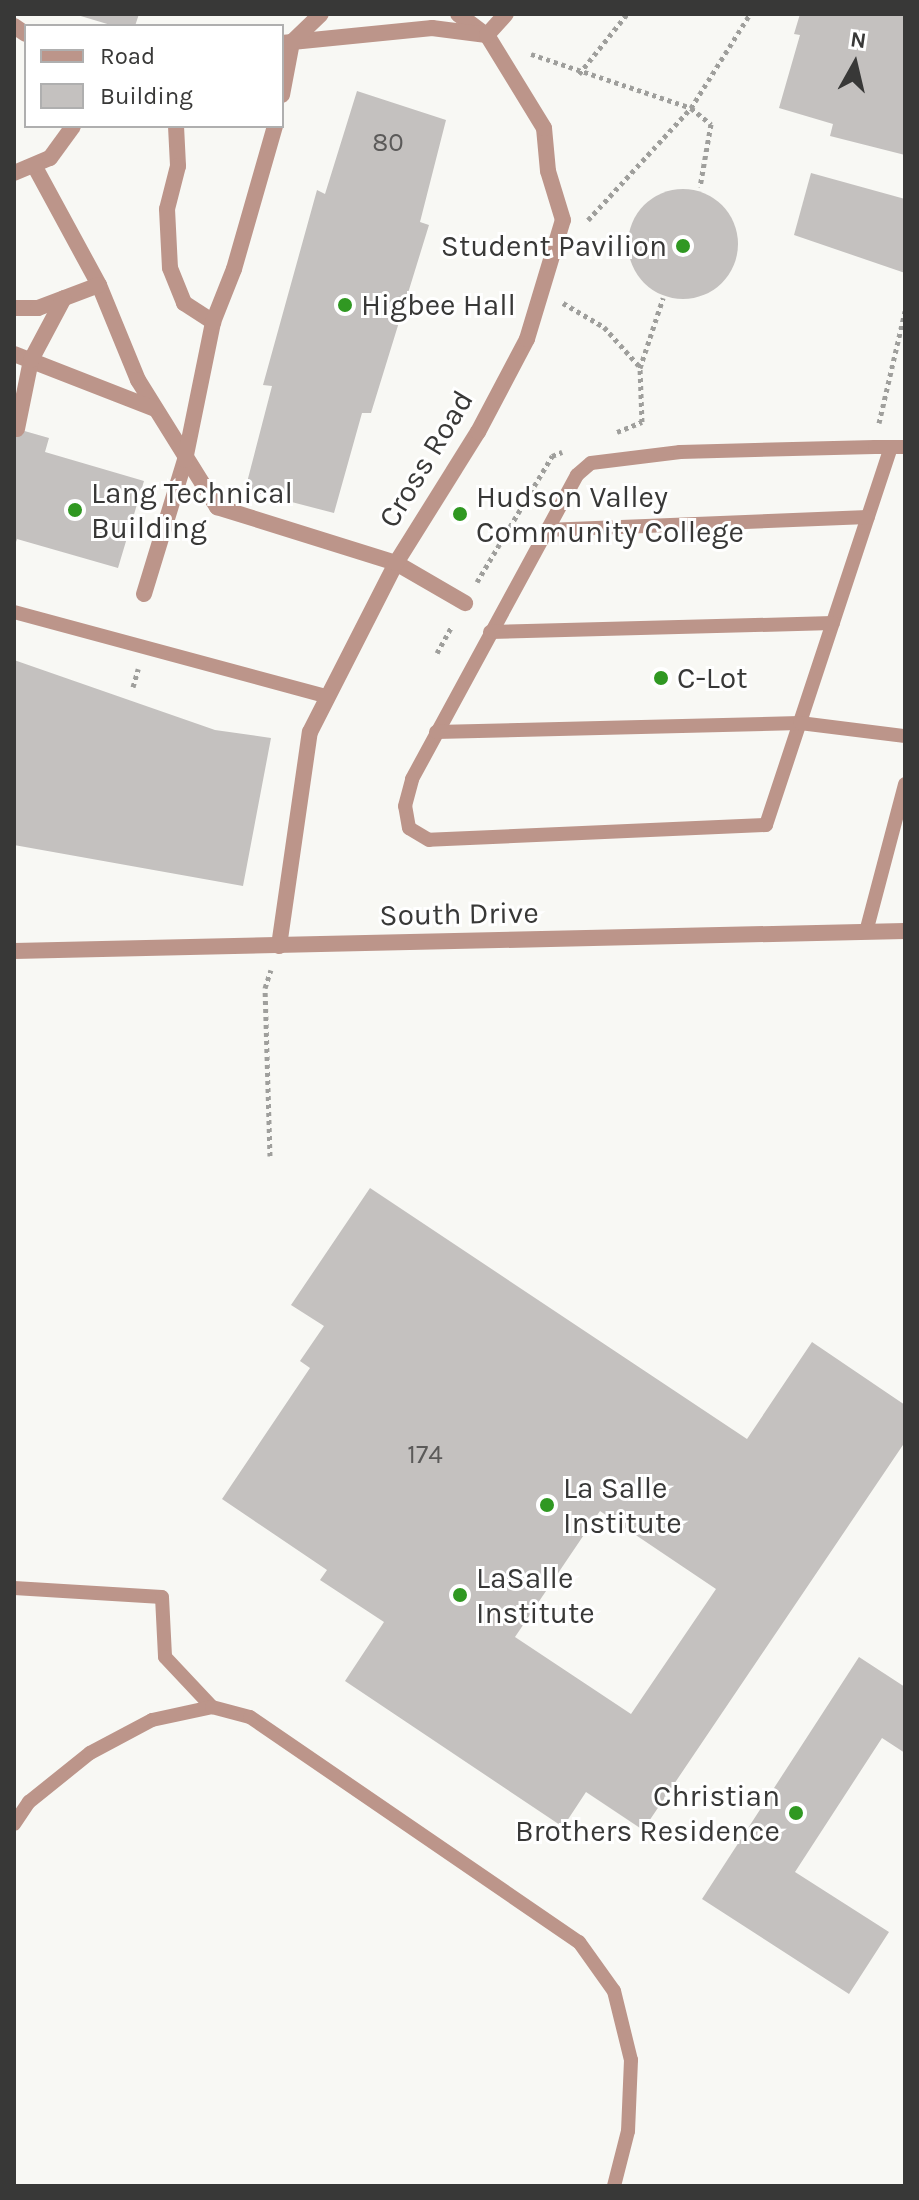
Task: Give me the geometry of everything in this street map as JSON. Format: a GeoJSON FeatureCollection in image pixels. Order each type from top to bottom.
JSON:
{"type":"FeatureCollection","features":[{"type":"Feature","properties":{"kind":"street"},"geometry":{"type":"LineString","coordinates":[[284,74],[287,43],[321,14]]}},
{"type":"Feature","properties":{"kind":"street"},"geometry":{"type":"LineString","coordinates":[[458,14],[487,35],[544,128],[548,171],[563,220]]}},
{"type":"Feature","properties":{"kind":"street"},"geometry":{"type":"LineString","coordinates":[[487,35],[506,14]]}},
{"type":"Feature","properties":{"kind":"street"},"geometry":{"type":"LineString","coordinates":[[287,43],[432,28],[487,35]]}},
{"type":"Feature","properties":{"kind":"street"},"geometry":{"type":"LineString","coordinates":[[14,173],[35,167],[64,144],[72,128]]}},
{"type":"Feature","properties":{"kind":"street"},"geometry":{"type":"LineString","coordinates":[[176,128],[178,166],[167,209],[170,268],[184,303],[213,322]]}},
{"type":"Feature","properties":{"kind":"street"},"geometry":{"type":"LineString","coordinates":[[144,594],[185,460],[213,322],[234,269],[274,128]]}},
{"type":"Feature","properties":{"kind":"street"},"geometry":{"type":"LineString","coordinates":[[35,167],[99,285],[155,409],[217,507],[396,563],[465,603]]}},
{"type":"Feature","properties":{"kind":"street","name":"Cross Road"},"geometry":{"type":"LineString","coordinates":[[279,946],[310,732],[325,696],[396,563],[478,432],[527,339],[563,220]]}},
{"type":"Feature","properties":{"kind":"street"},"geometry":{"type":"LineString","coordinates":[[14,308],[38,308],[99,285]]}},
{"type":"Feature","properties":{"kind":"street"},"geometry":{"type":"LineString","coordinates":[[17,429],[31,360],[64,298]]}},
{"type":"Feature","properties":{"kind":"street"},"geometry":{"type":"LineString","coordinates":[[14,354],[155,409]]}},
{"type":"Feature","properties":{"kind":"street","name":"South Drive"},"geometry":{"type":"LineString","coordinates":[[14,951],[905,931]]}},
{"type":"Feature","properties":{"kind":"lane"},"geometry":{"type":"LineString","coordinates":[[898,447],[868,517],[766,825],[429,840],[409,828],[405,806],[436,732],[577,475],[608,458],[898,447]]}},
{"type":"Feature","properties":{"kind":"lane"},"geometry":{"type":"LineString","coordinates":[[546,530],[868,517]]}},
{"type":"Feature","properties":{"kind":"lane"},"geometry":{"type":"LineString","coordinates":[[14,612],[325,696]]}},
{"type":"Feature","properties":{"kind":"lane"},"geometry":{"type":"LineString","coordinates":[[490,632],[833,623]]}},
{"type":"Feature","properties":{"kind":"lane"},"geometry":{"type":"LineString","coordinates":[[436,732],[800,723],[905,736]]}},
{"type":"Feature","properties":{"kind":"lane"},"geometry":{"type":"LineString","coordinates":[[866,932],[905,784]]}},
{"type":"Feature","properties":{"kind":"lane"},"geometry":{"type":"LineString","coordinates":[[14,1588],[162,1597],[165,1657],[212,1707]]}},
{"type":"Feature","properties":{"kind":"lane"},"geometry":{"type":"LineString","coordinates":[[14,1824],[29,1802],[90,1753],[152,1720],[212,1707],[250,1717],[579,1942],[614,1991],[631,2060],[628,2131],[614,2186]]}},
{"type":"Feature","properties":{"kind":"path"},"geometry":{"type":"LineString","coordinates":[[579,74],[627,14]]}},
{"type":"Feature","properties":{"kind":"path"},"geometry":{"type":"LineString","coordinates":[[563,220],[583,226],[691,108],[750,14]]}},
{"type":"Feature","properties":{"kind":"path"},"geometry":{"type":"LineString","coordinates":[[487,35],[579,74],[691,108],[711,124],[700,187]]}},
{"type":"Feature","properties":{"kind":"path"},"geometry":{"type":"LineString","coordinates":[[544,291],[604,327],[640,368]]}},
{"type":"Feature","properties":{"kind":"path"},"geometry":{"type":"LineString","coordinates":[[875,447],[905,311]]}},
{"type":"Feature","properties":{"kind":"path"},"geometry":{"type":"LineString","coordinates":[[270,1156],[265,988],[279,946]]}},
{"type":"Feature","properties":{"kind":"building"},"geometry":{"type":"Polygon","coordinates":[[[74,14],[139,14],[136,24],[107,24],[74,14]]]}},
{"type":"Feature","properties":{"kind":"building"},"geometry":{"type":"Polygon","coordinates":[[[800,14],[905,14],[905,155],[830,136],[833,124],[779,108],[800,35],[794,34],[800,14]]]}},
{"type":"Feature","properties":{"kind":"building","name":"Higbee Hall"},"geometry":{"type":"Polygon","coordinates":[[[357,91],[446,120],[420,222],[429,225],[371,413],[362,413],[334,513],[245,490],[272,386],[263,385],[317,190],[325,194],[357,91]]]}},
{"type":"Feature","properties":{"kind":"building"},"geometry":{"type":"Polygon","coordinates":[[[811,173],[905,199],[905,273],[794,235],[811,173]]]}},
{"type":"Feature","properties":{"kind":"building","name":"Student Pavilion"},"geometry":{"type":"Polygon","coordinates":[[[683,189],[704,193],[722,205],[734,223],[738,244],[734,265],[722,283],[704,295],[683,299],[662,295],[644,283],[632,265],[628,244],[632,223],[644,205],[662,193],[683,189]]]}},
{"type":"Feature","properties":{"kind":"building","name":"Lang Technical Building"},"geometry":{"type":"Polygon","coordinates":[[[14,428],[49,438],[45,452],[144,481],[118,568],[17,539],[14,548],[14,428]]]}},
{"type":"Feature","properties":{"kind":"building"},"geometry":{"type":"Polygon","coordinates":[[[14,660],[215,730],[271,738],[243,886],[14,845],[14,660]]]}},
{"type":"Feature","properties":{"kind":"building","name":"La Salle Institute"},"geometry":{"type":"Polygon","coordinates":[[[370,1188],[747,1439],[812,1342],[905,1405],[905,1442],[643,1830],[586,1792],[563,1827],[345,1681],[384,1622],[320,1580],[327,1570],[222,1499],[310,1368],[300,1361],[324,1326],[291,1305],[370,1188]],[[600,1511],[515,1637],[631,1714],[716,1589],[600,1511]]]}},
{"type":"Feature","properties":{"kind":"building","name":"Christian Brothers Residence"},"geometry":{"type":"Polygon","coordinates":[[[859,1657],[905,1687],[905,1753],[882,1738],[795,1872],[889,1932],[849,1994],[702,1899],[859,1657]]]}},
{"type":"Feature","properties":{"kind":"place","name":"Student Pavilion"},"geometry":{"type":"Point","coordinates":[683,246]}},
{"type":"Feature","properties":{"kind":"place","name":"Higbee Hall"},"geometry":{"type":"Point","coordinates":[345,305]}},
{"type":"Feature","properties":{"kind":"place","name":"Lang Technical Building"},"geometry":{"type":"Point","coordinates":[75,510]}},
{"type":"Feature","properties":{"kind":"place","name":"Hudson Valley Community College"},"geometry":{"type":"Point","coordinates":[460,514]}},
{"type":"Feature","properties":{"kind":"place","name":"C-Lot"},"geometry":{"type":"Point","coordinates":[661,678]}},
{"type":"Feature","properties":{"kind":"place","name":"La Salle Institute"},"geometry":{"type":"Point","coordinates":[547,1505]}},
{"type":"Feature","properties":{"kind":"place","name":"LaSalle Institute"},"geometry":{"type":"Point","coordinates":[460,1595]}},
{"type":"Feature","properties":{"kind":"place","name":"Christian Brothers Residence"},"geometry":{"type":"Point","coordinates":[796,1813]}}]}
